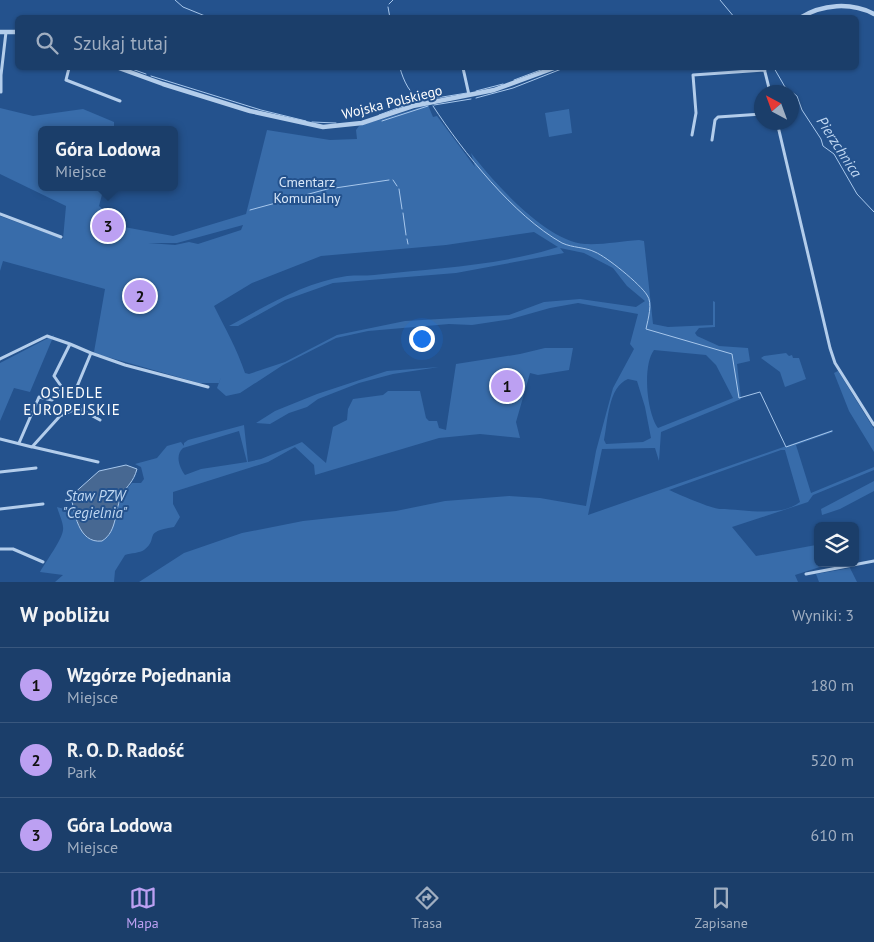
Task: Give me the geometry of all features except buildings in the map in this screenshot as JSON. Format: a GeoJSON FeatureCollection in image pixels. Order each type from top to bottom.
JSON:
{"type":"FeatureCollection","features":[{"type":"Feature","properties":{"kind":"street"},"geometry":{"type":"LineString","coordinates":[[805,15],[836,6],[852,6],[874,14]]}},
{"type":"Feature","properties":{"kind":"street"},"geometry":{"type":"LineString","coordinates":[[0,32],[15,32]]}},
{"type":"Feature","properties":{"kind":"street"},"geometry":{"type":"LineString","coordinates":[[1,92],[6,32]]}},
{"type":"Feature","properties":{"kind":"street"},"geometry":{"type":"LineString","coordinates":[[69,70],[66,80],[120,101]]}},
{"type":"Feature","properties":{"kind":"street","name":"Wojska Polskiego"},"geometry":{"type":"LineString","coordinates":[[125,70],[245,109],[321,126],[362,124],[413,106],[469,96],[504,87],[549,70]]}},
{"type":"Feature","properties":{"kind":"street"},"geometry":{"type":"LineString","coordinates":[[463,70],[469,96]]}},
{"type":"Feature","properties":{"kind":"street"},"geometry":{"type":"LineString","coordinates":[[692,135],[696,113],[693,75],[752,70]]}},
{"type":"Feature","properties":{"kind":"street"},"geometry":{"type":"LineString","coordinates":[[764,70],[768,85]]}},
{"type":"Feature","properties":{"kind":"street"},"geometry":{"type":"LineString","coordinates":[[712,140],[715,120],[718,117],[754,115]]}},
{"type":"Feature","properties":{"kind":"street"},"geometry":{"type":"LineString","coordinates":[[779,130],[830,348],[835,363],[874,425]]}},
{"type":"Feature","properties":{"kind":"street"},"geometry":{"type":"LineString","coordinates":[[0,214],[61,237]]}},
{"type":"Feature","properties":{"kind":"street"},"geometry":{"type":"LineString","coordinates":[[0,359],[47,336],[125,365],[208,387]]}},
{"type":"Feature","properties":{"kind":"street"},"geometry":{"type":"LineString","coordinates":[[19,444],[38,397],[52,400],[61,386],[54,376],[70,344]]}},
{"type":"Feature","properties":{"kind":"street"},"geometry":{"type":"LineString","coordinates":[[76,389],[91,353]]}},
{"type":"Feature","properties":{"kind":"street"},"geometry":{"type":"LineString","coordinates":[[32,447],[63,413],[78,408],[100,420]]}},
{"type":"Feature","properties":{"kind":"street"},"geometry":{"type":"LineString","coordinates":[[0,439],[98,462]]}},
{"type":"Feature","properties":{"kind":"street"},"geometry":{"type":"LineString","coordinates":[[0,472],[36,468]]}},
{"type":"Feature","properties":{"kind":"street"},"geometry":{"type":"LineString","coordinates":[[0,509],[43,504]]}},
{"type":"Feature","properties":{"kind":"street"},"geometry":{"type":"LineString","coordinates":[[0,549],[13,549],[43,562]]}},
{"type":"Feature","properties":{"kind":"street"},"geometry":{"type":"LineString","coordinates":[[806,574],[874,561]]}},
{"type":"Feature","properties":{"kind":"green space","name":"Cmentarz Komunalny"},"geometry":{"type":"Polygon","coordinates":[[[428,105],[433,117],[437,116],[475,167],[471,153],[521,208],[553,232],[569,240],[585,244],[644,241],[653,324],[668,327],[713,325],[713,301],[715,302],[715,327],[699,328],[695,333],[697,336],[719,346],[748,348],[750,361],[737,364],[741,399],[661,432],[659,461],[655,448],[602,449],[588,515],[832,430],[833,432],[796,445],[811,493],[874,467],[874,470],[813,495],[808,502],[732,527],[756,556],[814,545],[814,567],[820,567],[795,575],[798,582],[139,582],[184,553],[242,533],[303,521],[396,511],[445,501],[509,496],[540,498],[586,506],[596,451],[613,388],[634,349],[630,344],[638,314],[578,303],[550,308],[511,319],[472,325],[449,324],[368,331],[336,338],[283,365],[240,393],[226,396],[217,388],[219,383],[199,383],[94,352],[105,289],[3,261],[0,271],[0,216],[63,239],[66,206],[0,174],[0,108],[33,116],[83,109],[114,122],[114,126],[38,126],[38,191],[103,191],[99,206],[124,227],[173,236],[246,214],[267,130],[330,140],[357,139],[356,130],[359,126],[428,105]],[[243,225],[177,243],[148,243],[175,245],[189,242],[198,244],[241,230],[243,225]],[[534,232],[446,245],[321,256],[252,283],[214,306],[235,347],[245,373],[249,374],[285,362],[337,335],[405,321],[509,315],[544,302],[580,299],[636,307],[645,301],[627,286],[613,268],[584,253],[560,248],[564,253],[456,273],[333,283],[285,300],[238,326],[229,326],[301,289],[331,279],[490,262],[558,247],[534,232]],[[654,350],[648,367],[647,389],[651,412],[658,428],[733,398],[716,365],[706,355],[654,350]],[[628,379],[616,389],[610,405],[604,440],[606,444],[643,442],[651,438],[645,407],[637,381],[628,379]],[[785,450],[669,490],[720,509],[772,511],[792,507],[800,502],[785,450]]]}},
{"type":"Feature","properties":{"kind":"green space"},"geometry":{"type":"Polygon","coordinates":[[[569,109],[572,133],[549,137],[545,113],[569,109]]]}},
{"type":"Feature","properties":{"kind":"green space"},"geometry":{"type":"Polygon","coordinates":[[[54,335],[30,392],[14,388],[0,421],[0,363],[54,335]]]}},
{"type":"Feature","properties":{"kind":"green space"},"geometry":{"type":"Polygon","coordinates":[[[545,348],[573,348],[569,370],[538,375],[530,373],[516,422],[520,438],[480,434],[439,438],[315,475],[314,465],[295,447],[268,462],[173,492],[173,504],[180,517],[174,527],[154,533],[149,546],[142,551],[125,555],[115,571],[114,582],[55,582],[63,575],[40,572],[62,534],[63,525],[57,507],[74,512],[79,527],[94,540],[109,535],[123,493],[132,483],[141,483],[144,479],[141,467],[135,464],[157,458],[167,446],[181,442],[184,446],[184,443],[188,440],[244,425],[248,462],[261,459],[302,442],[326,463],[333,427],[347,420],[348,409],[353,399],[383,395],[388,391],[420,391],[426,418],[429,421],[437,421],[439,428],[446,430],[456,364],[545,348]],[[239,431],[183,448],[179,454],[180,465],[185,475],[201,469],[247,462],[239,431]]]}},
{"type":"Feature","properties":{"kind":"green space"},"geometry":{"type":"Polygon","coordinates":[[[786,353],[789,356],[792,355],[793,358],[799,358],[806,379],[785,387],[780,372],[761,358],[786,353]]]}},
{"type":"Feature","properties":{"kind":"green space"},"geometry":{"type":"Polygon","coordinates":[[[439,367],[393,374],[359,383],[318,399],[307,407],[289,413],[270,424],[256,423],[275,411],[317,394],[387,371],[439,367]]]}},
{"type":"Feature","properties":{"kind":"green space"},"geometry":{"type":"Polygon","coordinates":[[[838,371],[874,429],[874,452],[849,411],[834,373],[838,371]]]}},
{"type":"Feature","properties":{"kind":"green space"},"geometry":{"type":"Polygon","coordinates":[[[874,481],[874,491],[840,509],[822,515],[821,509],[874,481]]]}},
{"type":"Feature","properties":{"kind":"green space"},"geometry":{"type":"Polygon","coordinates":[[[850,568],[857,582],[819,582],[816,574],[850,568]]]}},
{"type":"Feature","properties":{"kind":"water","name":"Staw PZW \"Cegielnia\""},"geometry":{"type":"Polygon","coordinates":[[[126,465],[137,469],[124,491],[111,532],[102,541],[94,541],[82,532],[76,518],[71,496],[99,471],[126,465]]]}},
{"type":"Feature","properties":{"kind":"waterway"},"geometry":{"type":"LineString","coordinates":[[175,0],[183,7],[203,15]]}},
{"type":"Feature","properties":{"kind":"waterway"},"geometry":{"type":"LineString","coordinates":[[389,4],[393,0]]}},
{"type":"Feature","properties":{"kind":"waterway","name":"Pierzchnica"},"geometry":{"type":"LineString","coordinates":[[720,0],[732,15]]}},
{"type":"Feature","properties":{"kind":"waterway"},"geometry":{"type":"LineString","coordinates":[[388,7],[389,15]]}},
{"type":"Feature","properties":{"kind":"waterway"},"geometry":{"type":"LineString","coordinates":[[135,70],[146,74]]}},
{"type":"Feature","properties":{"kind":"waterway"},"geometry":{"type":"LineString","coordinates":[[401,70],[411,91],[423,100]]}},
{"type":"Feature","properties":{"kind":"waterway"},"geometry":{"type":"LineString","coordinates":[[514,80],[541,70]]}},
{"type":"Feature","properties":{"kind":"waterway"},"geometry":{"type":"LineString","coordinates":[[476,98],[513,88],[559,70]]}},
{"type":"Feature","properties":{"kind":"waterway","name":"Pierzchnica"},"geometry":{"type":"LineString","coordinates":[[775,70],[785,87],[797,96],[802,110],[821,139],[823,146],[834,154],[857,194],[874,212]]}},
{"type":"Feature","properties":{"kind":"waterway"},"geometry":{"type":"LineString","coordinates":[[151,76],[261,110],[306,121]]}},
{"type":"Feature","properties":{"kind":"waterway"},"geometry":{"type":"LineString","coordinates":[[476,91],[503,84]]}},
{"type":"Feature","properties":{"kind":"waterway"},"geometry":{"type":"LineString","coordinates":[[430,99],[467,93]]}},
{"type":"Feature","properties":{"kind":"waterway"},"geometry":{"type":"LineString","coordinates":[[434,105],[471,99]]}},
{"type":"Feature","properties":{"kind":"waterway"},"geometry":{"type":"LineString","coordinates":[[379,115],[406,105],[428,100]]}},
{"type":"Feature","properties":{"kind":"waterway"},"geometry":{"type":"LineString","coordinates":[[382,121],[428,106]]}},
{"type":"Feature","properties":{"kind":"waterway"},"geometry":{"type":"LineString","coordinates":[[433,106],[474,162],[526,217],[562,243],[591,250],[607,259],[638,284],[650,302],[646,329],[732,354],[739,398],[760,392],[786,447],[832,431]]}},
{"type":"Feature","properties":{"kind":"waterway"},"geometry":{"type":"LineString","coordinates":[[312,122],[336,123]]}},
{"type":"Feature","properties":{"kind":"waterway"},"geometry":{"type":"LineString","coordinates":[[335,188],[389,180]]}},
{"type":"Feature","properties":{"kind":"waterway"},"geometry":{"type":"LineString","coordinates":[[393,180],[397,186]]}},
{"type":"Feature","properties":{"kind":"waterway"},"geometry":{"type":"LineString","coordinates":[[250,210],[331,188]]}},
{"type":"Feature","properties":{"kind":"waterway"},"geometry":{"type":"LineString","coordinates":[[399,189],[402,209]]}},
{"type":"Feature","properties":{"kind":"waterway"},"geometry":{"type":"LineString","coordinates":[[403,213],[406,235]]}},
{"type":"Feature","properties":{"kind":"waterway"},"geometry":{"type":"LineString","coordinates":[[407,239],[408,244]]}},
{"type":"Feature","properties":{"kind":"place","name":"Góra Lodowa"},"geometry":{"type":"Point","coordinates":[108,226]}},
{"type":"Feature","properties":{"kind":"place","name":"R. O. D. Radość"},"geometry":{"type":"Point","coordinates":[140,296]}},
{"type":"Feature","properties":{"kind":"place","name":"Wzgórze Pojednania"},"geometry":{"type":"Point","coordinates":[507,386]}},
{"type":"Feature","properties":{"kind":"district","name":"OSIEDLE EUROPEJSKIE"},"geometry":{"type":"Point","coordinates":[72,402]}}]}
